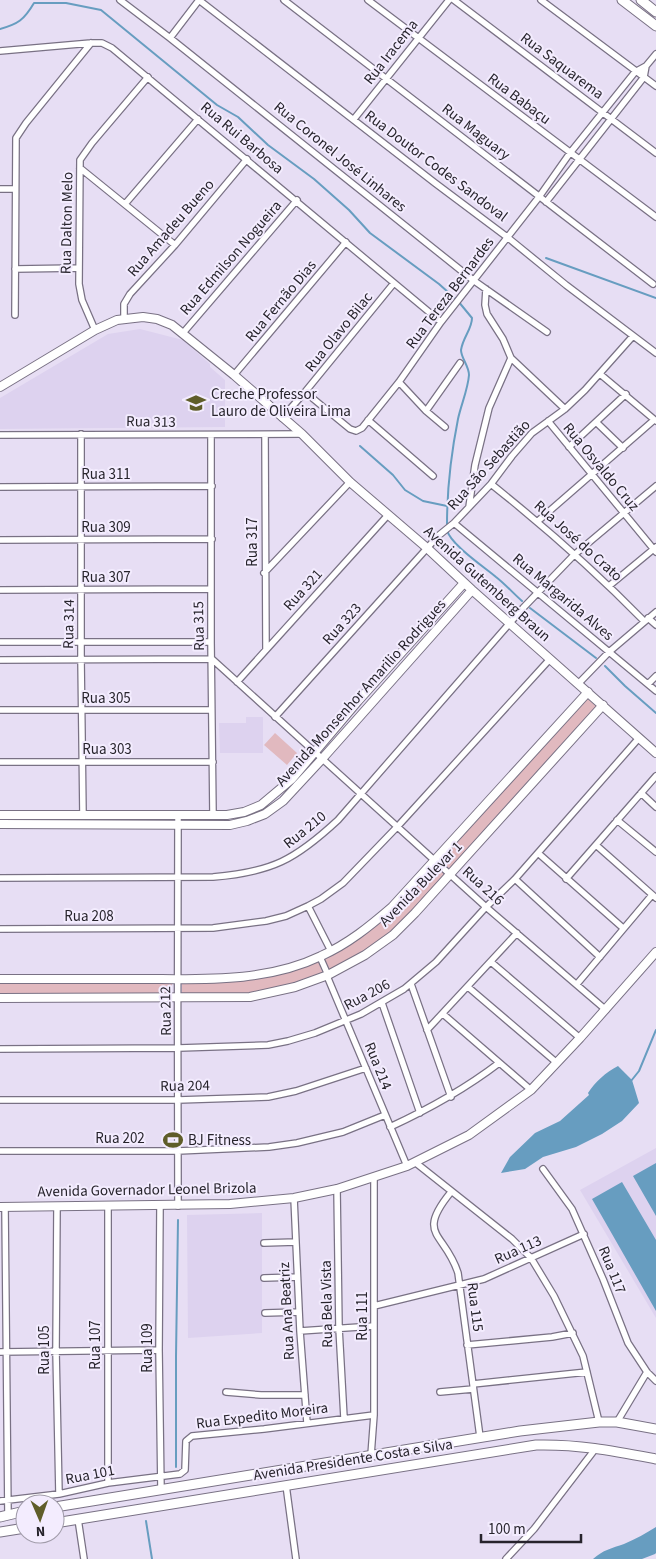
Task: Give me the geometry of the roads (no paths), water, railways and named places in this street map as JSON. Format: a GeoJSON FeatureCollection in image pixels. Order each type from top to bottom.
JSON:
{"type":"FeatureCollection","features":[{"type":"Feature","properties":{"kind":"main road"},"geometry":{"type":"LineString","coordinates":[[622,0],[656,26]]}},
{"type":"Feature","properties":{"kind":"main road"},"geometry":{"type":"LineString","coordinates":[[641,0],[656,12]]}},
{"type":"Feature","properties":{"kind":"main road","name":"Avenida Presidente Costa e Silva"},"geometry":{"type":"LineString","coordinates":[[65,1505],[520,1431],[599,1422],[617,1422],[656,1429]]}},
{"type":"Feature","properties":{"kind":"main road","name":"Avenida Presidente Costa e Silva"},"geometry":{"type":"LineString","coordinates":[[65,1521],[519,1447],[570,1445],[656,1459]]}},
{"type":"Feature","properties":{"kind":"main road"},"geometry":{"type":"LineString","coordinates":[[278,1470],[283,1485]]}},
{"type":"Feature","properties":{"kind":"main road"},"geometry":{"type":"LineString","coordinates":[[202,1483],[206,1498]]}},
{"type":"Feature","properties":{"kind":"main road"},"geometry":{"type":"LineString","coordinates":[[0,1532],[15,1530]]}},
{"type":"Feature","properties":{"kind":"street","name":"Rua Coronel José Linhares"},"geometry":{"type":"LineString","coordinates":[[120,0],[474,280],[547,332]]}},
{"type":"Feature","properties":{"kind":"street"},"geometry":{"type":"LineString","coordinates":[[170,38],[199,0]]}},
{"type":"Feature","properties":{"kind":"street","name":"Rua Doutor Codes Sandoval"},"geometry":{"type":"LineString","coordinates":[[199,0],[507,236],[566,285],[656,353]]}},
{"type":"Feature","properties":{"kind":"street","name":"Rua Maguary"},"geometry":{"type":"LineString","coordinates":[[284,0],[653,284]]}},
{"type":"Feature","properties":{"kind":"street","name":"Rua Babaçu"},"geometry":{"type":"LineString","coordinates":[[368,0],[656,217]]}},
{"type":"Feature","properties":{"kind":"street","name":"Rua Iracema"},"geometry":{"type":"LineString","coordinates":[[354,120],[449,0]]}},
{"type":"Feature","properties":{"kind":"street","name":"Rua Saquarema"},"geometry":{"type":"LineString","coordinates":[[454,0],[656,152]]}},
{"type":"Feature","properties":{"kind":"street"},"geometry":{"type":"LineString","coordinates":[[541,0],[656,86]]}},
{"type":"Feature","properties":{"kind":"street"},"geometry":{"type":"LineString","coordinates":[[15,314],[14,189],[16,138],[91,43]]}},
{"type":"Feature","properties":{"kind":"street","name":"Rua Rui Barbosa"},"geometry":{"type":"LineString","coordinates":[[0,51],[91,43],[102,43],[112,48],[297,200],[441,322]]}},
{"type":"Feature","properties":{"kind":"street"},"geometry":{"type":"LineString","coordinates":[[635,72],[646,66],[656,54]]}},
{"type":"Feature","properties":{"kind":"street"},"geometry":{"type":"LineString","coordinates":[[546,202],[644,77],[646,66]]}},
{"type":"Feature","properties":{"kind":"street","name":"Rua Tereza Bernardes"},"geometry":{"type":"LineString","coordinates":[[305,392],[350,429],[356,431],[362,428],[399,382],[441,322],[539,197],[570,153],[635,72]]}},
{"type":"Feature","properties":{"kind":"street","name":"Rua Dalton Melo"},"geometry":{"type":"LineString","coordinates":[[94,330],[80,294],[80,160],[148,77]]}},
{"type":"Feature","properties":{"kind":"street"},"geometry":{"type":"LineString","coordinates":[[125,204],[198,119]]}},
{"type":"Feature","properties":{"kind":"street","name":"Rua Amadeu Bueno"},"geometry":{"type":"LineString","coordinates":[[124,318],[124,304],[127,298],[175,245],[247,159]]}},
{"type":"Feature","properties":{"kind":"street"},"geometry":{"type":"LineString","coordinates":[[80,168],[175,245]]}},
{"type":"Feature","properties":{"kind":"street"},"geometry":{"type":"LineString","coordinates":[[0,189],[14,189]]}},
{"type":"Feature","properties":{"kind":"street","name":"Rua Edmilson Nogueira"},"geometry":{"type":"LineString","coordinates":[[183,332],[297,200]]}},
{"type":"Feature","properties":{"kind":"street","name":"Rua Fernão Dias"},"geometry":{"type":"LineString","coordinates":[[234,375],[346,242]]}},
{"type":"Feature","properties":{"kind":"street"},"geometry":{"type":"LineString","coordinates":[[15,269],[79,268]]}},
{"type":"Feature","properties":{"kind":"street","name":"Rua Olavo Bilac"},"geometry":{"type":"LineString","coordinates":[[282,418],[394,283]]}},
{"type":"Feature","properties":{"kind":"street"},"geometry":{"type":"LineString","coordinates":[[469,508],[475,465],[489,408],[510,358],[503,339],[487,314],[485,305],[486,289]]}},
{"type":"Feature","properties":{"kind":"street","name":"Avenida Gutemberg Braun"},"geometry":{"type":"LineString","coordinates":[[124,318],[143,317],[157,320],[172,325],[183,332],[302,434],[350,482],[427,548],[656,753]]}},
{"type":"Feature","properties":{"kind":"street"},"geometry":{"type":"LineString","coordinates":[[0,387],[94,330],[124,318]]}},
{"type":"Feature","properties":{"kind":"street","name":"Rua São Sebastião"},"geometry":{"type":"LineString","coordinates":[[427,548],[491,484],[522,443],[532,433],[565,409],[600,374],[633,336]]}},
{"type":"Feature","properties":{"kind":"street","name":"Rua Osvaldo Cruz"},"geometry":{"type":"LineString","coordinates":[[510,358],[565,409]]}},
{"type":"Feature","properties":{"kind":"street"},"geometry":{"type":"LineString","coordinates":[[426,411],[460,363]]}},
{"type":"Feature","properties":{"kind":"street"},"geometry":{"type":"LineString","coordinates":[[538,521],[655,421],[626,394],[600,374]]}},
{"type":"Feature","properties":{"kind":"street"},"geometry":{"type":"LineString","coordinates":[[399,382],[445,428]]}},
{"type":"Feature","properties":{"kind":"street"},"geometry":{"type":"LineString","coordinates":[[569,448],[626,394]]}},
{"type":"Feature","properties":{"kind":"street"},"geometry":{"type":"LineString","coordinates":[[368,420],[433,476]]}},
{"type":"Feature","properties":{"kind":"street","name":"Rua Osvaldo Cruz"},"geometry":{"type":"LineString","coordinates":[[548,421],[655,549]]}},
{"type":"Feature","properties":{"kind":"street"},"geometry":{"type":"LineString","coordinates":[[596,422],[623,448]]}},
{"type":"Feature","properties":{"kind":"street","name":"Rua 314"},"geometry":{"type":"LineString","coordinates":[[81,434],[83,815]]}},
{"type":"Feature","properties":{"kind":"street","name":"Rua 313"},"geometry":{"type":"LineString","coordinates":[[0,435],[211,436],[302,434]]}},
{"type":"Feature","properties":{"kind":"street","name":"Rua 317"},"geometry":{"type":"LineString","coordinates":[[265,435],[264,573],[266,648]]}},
{"type":"Feature","properties":{"kind":"street","name":"Rua 315"},"geometry":{"type":"LineString","coordinates":[[211,436],[213,815]]}},
{"type":"Feature","properties":{"kind":"street"},"geometry":{"type":"LineString","coordinates":[[264,573],[350,482]]}},
{"type":"Feature","properties":{"kind":"street","name":"Rua José do Crato"},"geometry":{"type":"LineString","coordinates":[[491,484],[538,521],[646,619],[656,625]]}},
{"type":"Feature","properties":{"kind":"street","name":"Rua 311"},"geometry":{"type":"LineString","coordinates":[[0,487],[212,486]]}},
{"type":"Feature","properties":{"kind":"street","name":"Rua 210"},"geometry":{"type":"LineString","coordinates":[[0,878],[232,876],[260,870],[290,859],[318,838],[362,793],[537,593],[574,555],[656,486]]}},
{"type":"Feature","properties":{"kind":"street","name":"Rua 321"},"geometry":{"type":"LineString","coordinates":[[237,682],[388,515]]}},
{"type":"Feature","properties":{"kind":"street","name":"Rua Margarida Alves"},"geometry":{"type":"LineString","coordinates":[[454,523],[656,691]]}},
{"type":"Feature","properties":{"kind":"street","name":"Rua 309"},"geometry":{"type":"LineString","coordinates":[[0,540],[212,539]]}},
{"type":"Feature","properties":{"kind":"street","name":"Rua 323"},"geometry":{"type":"LineString","coordinates":[[275,717],[427,548]]}},
{"type":"Feature","properties":{"kind":"street"},"geometry":{"type":"LineString","coordinates":[[610,586],[655,549]]}},
{"type":"Feature","properties":{"kind":"street","name":"Avenida Monsenhor Amarilio Rodrigues"},"geometry":{"type":"LineString","coordinates":[[0,815],[213,815],[244,812],[262,805],[292,779],[358,701],[464,583]]}},
{"type":"Feature","properties":{"kind":"street","name":"Rua 307"},"geometry":{"type":"LineString","coordinates":[[0,590],[211,589]]}},
{"type":"Feature","properties":{"kind":"street","name":"Avenida Monsenhor Amarilio Rodrigues"},"geometry":{"type":"LineString","coordinates":[[0,824],[230,825],[265,814],[283,800],[322,759],[472,590]]}},
{"type":"Feature","properties":{"kind":"street"},"geometry":{"type":"LineString","coordinates":[[578,684],[610,652],[656,612]]}},
{"type":"Feature","properties":{"kind":"street"},"geometry":{"type":"LineString","coordinates":[[0,642],[211,642]]}},
{"type":"Feature","properties":{"kind":"street"},"geometry":{"type":"LineString","coordinates":[[0,660],[212,659]]}},
{"type":"Feature","properties":{"kind":"street","name":"Rua 216"},"geometry":{"type":"LineString","coordinates":[[212,659],[486,907],[606,1010]]}},
{"type":"Feature","properties":{"kind":"street"},"geometry":{"type":"LineString","coordinates":[[178,928],[214,928],[266,922],[286,916],[321,899],[343,883],[398,826],[550,659]]}},
{"type":"Feature","properties":{"kind":"street"},"geometry":{"type":"LineString","coordinates":[[648,684],[656,676]]}},
{"type":"Feature","properties":{"kind":"street","name":"Avenida Bulevar 1"},"geometry":{"type":"LineString","coordinates":[[0,979],[249,977],[285,969],[320,957],[349,941],[381,918],[588,692]]}},
{"type":"Feature","properties":{"kind":"street","name":"Avenida Bulevar 1"},"geometry":{"type":"LineString","coordinates":[[0,998],[250,997],[296,987],[328,975],[364,955],[393,935],[451,874],[603,705]]}},
{"type":"Feature","properties":{"kind":"street","name":"Rua 305"},"geometry":{"type":"LineString","coordinates":[[0,710],[212,710]]}},
{"type":"Feature","properties":{"kind":"street","name":"Rua 206"},"geometry":{"type":"LineString","coordinates":[[0,1049],[179,1048],[268,1045],[288,1041],[346,1020],[382,1003],[410,984],[436,962],[486,907],[515,879],[639,738]]}},
{"type":"Feature","properties":{"kind":"street","name":"Rua 303"},"geometry":{"type":"LineString","coordinates":[[0,762],[213,762]]}},
{"type":"Feature","properties":{"kind":"street"},"geometry":{"type":"LineString","coordinates":[[566,880],[656,776]]}},
{"type":"Feature","properties":{"kind":"street"},"geometry":{"type":"LineString","coordinates":[[641,793],[656,807]]}},
{"type":"Feature","properties":{"kind":"street","name":"Rua 212"},"geometry":{"type":"LineString","coordinates":[[178,815],[178,1206]]}},
{"type":"Feature","properties":{"kind":"street"},"geometry":{"type":"LineString","coordinates":[[617,820],[656,852]]}},
{"type":"Feature","properties":{"kind":"street"},"geometry":{"type":"LineString","coordinates":[[577,984],[623,928],[654,897],[596,845]]}},
{"type":"Feature","properties":{"kind":"street"},"geometry":{"type":"LineString","coordinates":[[538,853],[566,880],[623,928]]}},
{"type":"Feature","properties":{"kind":"street"},"geometry":{"type":"LineString","coordinates":[[515,879],[600,957]]}},
{"type":"Feature","properties":{"kind":"street"},"geometry":{"type":"LineString","coordinates":[[308,906],[331,951]]}},
{"type":"Feature","properties":{"kind":"street","name":"Rua 208"},"geometry":{"type":"LineString","coordinates":[[0,929],[178,928]]}},
{"type":"Feature","properties":{"kind":"street"},"geometry":{"type":"LineString","coordinates":[[428,1030],[517,933]]}},
{"type":"Feature","properties":{"kind":"street","name":"Rua 214"},"geometry":{"type":"LineString","coordinates":[[320,957],[407,1166]]}},
{"type":"Feature","properties":{"kind":"street","name":"Avenida Governador Leonel Brizola"},"geometry":{"type":"LineString","coordinates":[[3,1207],[178,1206],[230,1204],[294,1198],[337,1190],[416,1163],[469,1135],[531,1090],[655,957]]}},
{"type":"Feature","properties":{"kind":"street"},"geometry":{"type":"LineString","coordinates":[[491,962],[580,1038]]}},
{"type":"Feature","properties":{"kind":"street"},"geometry":{"type":"LineString","coordinates":[[410,984],[428,1030],[450,1097]]}},
{"type":"Feature","properties":{"kind":"street"},"geometry":{"type":"LineString","coordinates":[[468,987],[557,1063]]}},
{"type":"Feature","properties":{"kind":"street"},"geometry":{"type":"LineString","coordinates":[[382,1003],[420,1113]]}},
{"type":"Feature","properties":{"kind":"street"},"geometry":{"type":"LineString","coordinates":[[443,1014],[531,1090]]}},
{"type":"Feature","properties":{"kind":"street"},"geometry":{"type":"LineString","coordinates":[[390,1127],[450,1097],[479,1079],[499,1063]]}},
{"type":"Feature","properties":{"kind":"street","name":"Rua 204"},"geometry":{"type":"LineString","coordinates":[[0,1100],[178,1100],[268,1097],[296,1092],[366,1068]]}},
{"type":"Feature","properties":{"kind":"street","name":"Rua 202"},"geometry":{"type":"LineString","coordinates":[[0,1151],[178,1151],[269,1147],[297,1143],[343,1132],[385,1115]]}},
{"type":"Feature","properties":{"kind":"street"},"geometry":{"type":"LineString","coordinates":[[416,1163],[512,1238],[531,1258],[554,1296],[583,1356],[599,1422]]}},
{"type":"Feature","properties":{"kind":"street","name":"Rua 117"},"geometry":{"type":"LineString","coordinates":[[543,1169],[567,1201],[584,1234],[628,1343],[656,1382]]}},
{"type":"Feature","properties":{"kind":"street","name":"Rua 111"},"geometry":{"type":"LineString","coordinates":[[372,1454],[374,1415],[374,1178]]}},
{"type":"Feature","properties":{"kind":"street","name":"Rua Bela Vista"},"geometry":{"type":"LineString","coordinates":[[337,1190],[339,1328],[344,1418]]}},
{"type":"Feature","properties":{"kind":"street","name":"Rua 115"},"geometry":{"type":"LineString","coordinates":[[451,1192],[436,1212],[433,1226],[455,1263],[460,1285],[480,1437]]}},
{"type":"Feature","properties":{"kind":"street","name":"Rua Ana Beatriz"},"geometry":{"type":"LineString","coordinates":[[294,1198],[300,1332],[307,1423]]}},
{"type":"Feature","properties":{"kind":"street","name":"Rua 107"},"geometry":{"type":"LineString","coordinates":[[108,1206],[108,1483]]}},
{"type":"Feature","properties":{"kind":"street","name":"Rua 109"},"geometry":{"type":"LineString","coordinates":[[160,1206],[159,1350],[161,1490]]}},
{"type":"Feature","properties":{"kind":"street"},"geometry":{"type":"LineString","coordinates":[[3,1207],[3,1351],[8,1501],[4,1516]]}},
{"type":"Feature","properties":{"kind":"street","name":"Rua 105"},"geometry":{"type":"LineString","coordinates":[[57,1207],[56,1351],[59,1494]]}},
{"type":"Feature","properties":{"kind":"street","name":"Rua 113"},"geometry":{"type":"LineString","coordinates":[[374,1306],[484,1279],[584,1234]]}},
{"type":"Feature","properties":{"kind":"street"},"geometry":{"type":"LineString","coordinates":[[264,1243],[296,1242]]}},
{"type":"Feature","properties":{"kind":"street"},"geometry":{"type":"LineString","coordinates":[[264,1278],[298,1277]]}},
{"type":"Feature","properties":{"kind":"street"},"geometry":{"type":"LineString","coordinates":[[265,1313],[299,1312]]}},
{"type":"Feature","properties":{"kind":"street"},"geometry":{"type":"LineString","coordinates":[[300,1332],[374,1326]]}},
{"type":"Feature","properties":{"kind":"street"},"geometry":{"type":"LineString","coordinates":[[467,1345],[552,1337],[573,1333]]}},
{"type":"Feature","properties":{"kind":"street"},"geometry":{"type":"LineString","coordinates":[[3,1351],[108,1352],[159,1350]]}},
{"type":"Feature","properties":{"kind":"street"},"geometry":{"type":"LineString","coordinates":[[440,1392],[587,1372]]}},
{"type":"Feature","properties":{"kind":"street"},"geometry":{"type":"LineString","coordinates":[[617,1422],[647,1372]]}},
{"type":"Feature","properties":{"kind":"street"},"geometry":{"type":"LineString","coordinates":[[226,1392],[261,1395],[305,1395]]}},
{"type":"Feature","properties":{"kind":"street","name":"Rua Expedito Moreira"},"geometry":{"type":"LineString","coordinates":[[185,1472],[186,1441],[192,1436],[374,1415]]}},
{"type":"Feature","properties":{"kind":"street"},"geometry":{"type":"LineString","coordinates":[[506,1559],[534,1529],[596,1448]]}},
{"type":"Feature","properties":{"kind":"street","name":"Rua 101"},"geometry":{"type":"LineString","coordinates":[[59,1494],[108,1483],[175,1475],[185,1472]]}},
{"type":"Feature","properties":{"kind":"street"},"geometry":{"type":"LineString","coordinates":[[283,1485],[296,1559]]}},
{"type":"Feature","properties":{"kind":"street","name":"Rua 101"},"geometry":{"type":"LineString","coordinates":[[0,1501],[15,1500]]}},
{"type":"Feature","properties":{"kind":"street"},"geometry":{"type":"LineString","coordinates":[[78,1519],[84,1559]]}},
{"type":"Feature","properties":{"kind":"water"},"geometry":{"type":"Polygon","coordinates":[[[618,1066],[632,1080],[639,1103],[622,1121],[576,1147],[543,1157],[525,1169],[501,1173],[510,1157],[535,1133],[560,1121],[589,1095],[588,1093],[601,1078],[618,1066]]]}},
{"type":"Feature","properties":{"kind":"water"},"geometry":{"type":"Polygon","coordinates":[[[656,1163],[656,1216],[633,1176],[656,1163]]]}},
{"type":"Feature","properties":{"kind":"water"},"geometry":{"type":"Polygon","coordinates":[[[622,1182],[656,1240],[656,1311],[592,1199],[622,1182]]]}},
{"type":"Feature","properties":{"kind":"water"},"geometry":{"type":"Polygon","coordinates":[[[656,1527],[655,1554],[642,1559],[593,1559],[604,1551],[641,1536],[656,1527]]]}},
{"type":"Feature","properties":{"kind":"waterway"},"geometry":{"type":"LineString","coordinates":[[0,29],[20,21],[34,3],[66,3],[101,10],[217,105],[238,117],[268,145],[314,179],[349,210],[370,233],[439,284],[458,301],[472,318],[471,326],[461,350],[469,375],[453,445],[447,525]]}},
{"type":"Feature","properties":{"kind":"waterway"},"geometry":{"type":"LineString","coordinates":[[546,258],[656,298]]}},
{"type":"Feature","properties":{"kind":"waterway"},"geometry":{"type":"LineString","coordinates":[[360,446],[393,475],[405,490],[423,501],[447,506]]}},
{"type":"Feature","properties":{"kind":"waterway"},"geometry":{"type":"LineString","coordinates":[[447,530],[454,542],[522,601]]}},
{"type":"Feature","properties":{"kind":"waterway"},"geometry":{"type":"LineString","coordinates":[[530,608],[596,658]]}},
{"type":"Feature","properties":{"kind":"waterway"},"geometry":{"type":"LineString","coordinates":[[605,666],[656,713]]}},
{"type":"Feature","properties":{"kind":"waterway"},"geometry":{"type":"LineString","coordinates":[[631,1081],[639,1071],[656,1030]]}},
{"type":"Feature","properties":{"kind":"waterway"},"geometry":{"type":"LineString","coordinates":[[176,1467],[178,1220]]}},
{"type":"Feature","properties":{"kind":"waterway"},"geometry":{"type":"LineString","coordinates":[[146,1521],[152,1559]]}},
{"type":"Feature","properties":{"kind":"place","name":"Creche Professor Lauro de Oliveira Lima"},"geometry":{"type":"Point","coordinates":[196,403]}},
{"type":"Feature","properties":{"kind":"place","name":"BJ Fitness"},"geometry":{"type":"Point","coordinates":[173,1140]}}]}
